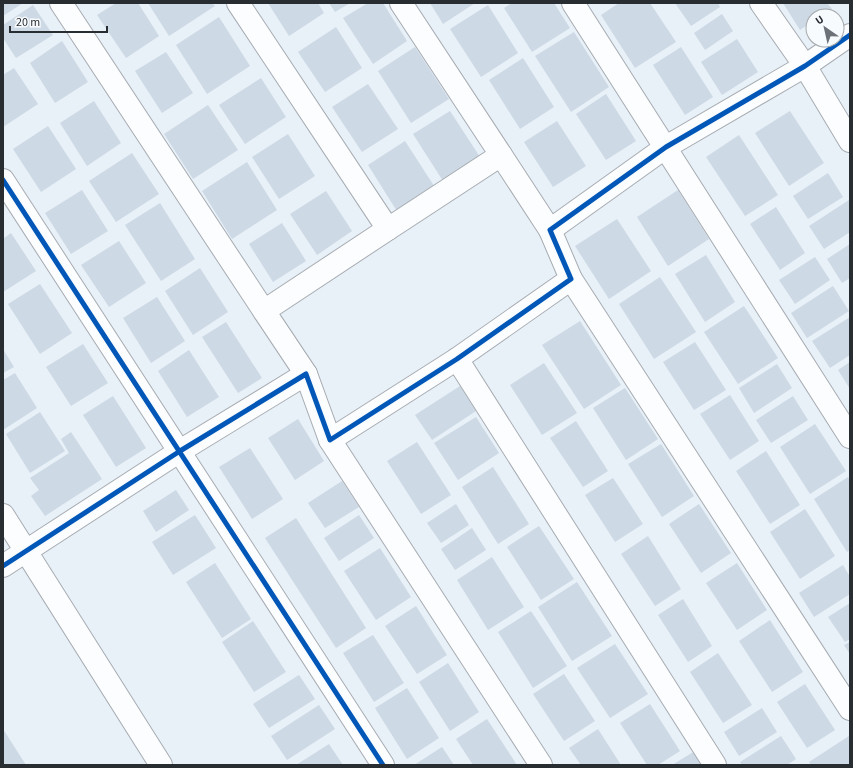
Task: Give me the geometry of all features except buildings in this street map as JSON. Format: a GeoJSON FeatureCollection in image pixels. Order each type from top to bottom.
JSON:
{"type":"FeatureCollection","features":[{"type":"Feature","properties":{"kind":"street"},"geometry":{"type":"LineString","coordinates":[[61,3],[306,374],[330,440],[541,765]]}},
{"type":"Feature","properties":{"kind":"street"},"geometry":{"type":"LineString","coordinates":[[238,3],[388,229]]}},
{"type":"Feature","properties":{"kind":"street"},"geometry":{"type":"LineString","coordinates":[[401,3],[550,230],[570,279],[850,708]]}},
{"type":"Feature","properties":{"kind":"street"},"geometry":{"type":"LineString","coordinates":[[573,3],[850,437]]}},
{"type":"Feature","properties":{"kind":"street"},"geometry":{"type":"LineString","coordinates":[[761,3],[805,66],[850,141]]}},
{"type":"Feature","properties":{"kind":"street"},"geometry":{"type":"LineString","coordinates":[[550,230],[666,147],[805,66],[850,36]]}},
{"type":"Feature","properties":{"kind":"street"},"geometry":{"type":"LineString","coordinates":[[264,311],[501,155]]}},
{"type":"Feature","properties":{"kind":"street"},"geometry":{"type":"LineString","coordinates":[[3,180],[383,765]]}},
{"type":"Feature","properties":{"kind":"street"},"geometry":{"type":"LineString","coordinates":[[330,440],[457,359],[570,279]]}},
{"type":"Feature","properties":{"kind":"street"},"geometry":{"type":"LineString","coordinates":[[457,359],[714,765]]}},
{"type":"Feature","properties":{"kind":"street"},"geometry":{"type":"LineString","coordinates":[[3,566],[180,451],[306,374]]}},
{"type":"Feature","properties":{"kind":"street"},"geometry":{"type":"LineString","coordinates":[[3,515],[161,765]]}},
{"type":"Feature","properties":{"kind":"cycle path"},"geometry":{"type":"LineString","coordinates":[[3,566],[180,451],[306,374],[330,440],[457,359],[571,279],[550,230],[666,147],[805,66],[850,35]]}},
{"type":"Feature","properties":{"kind":"cycle path"},"geometry":{"type":"LineString","coordinates":[[3,180],[383,765]]}}]}
